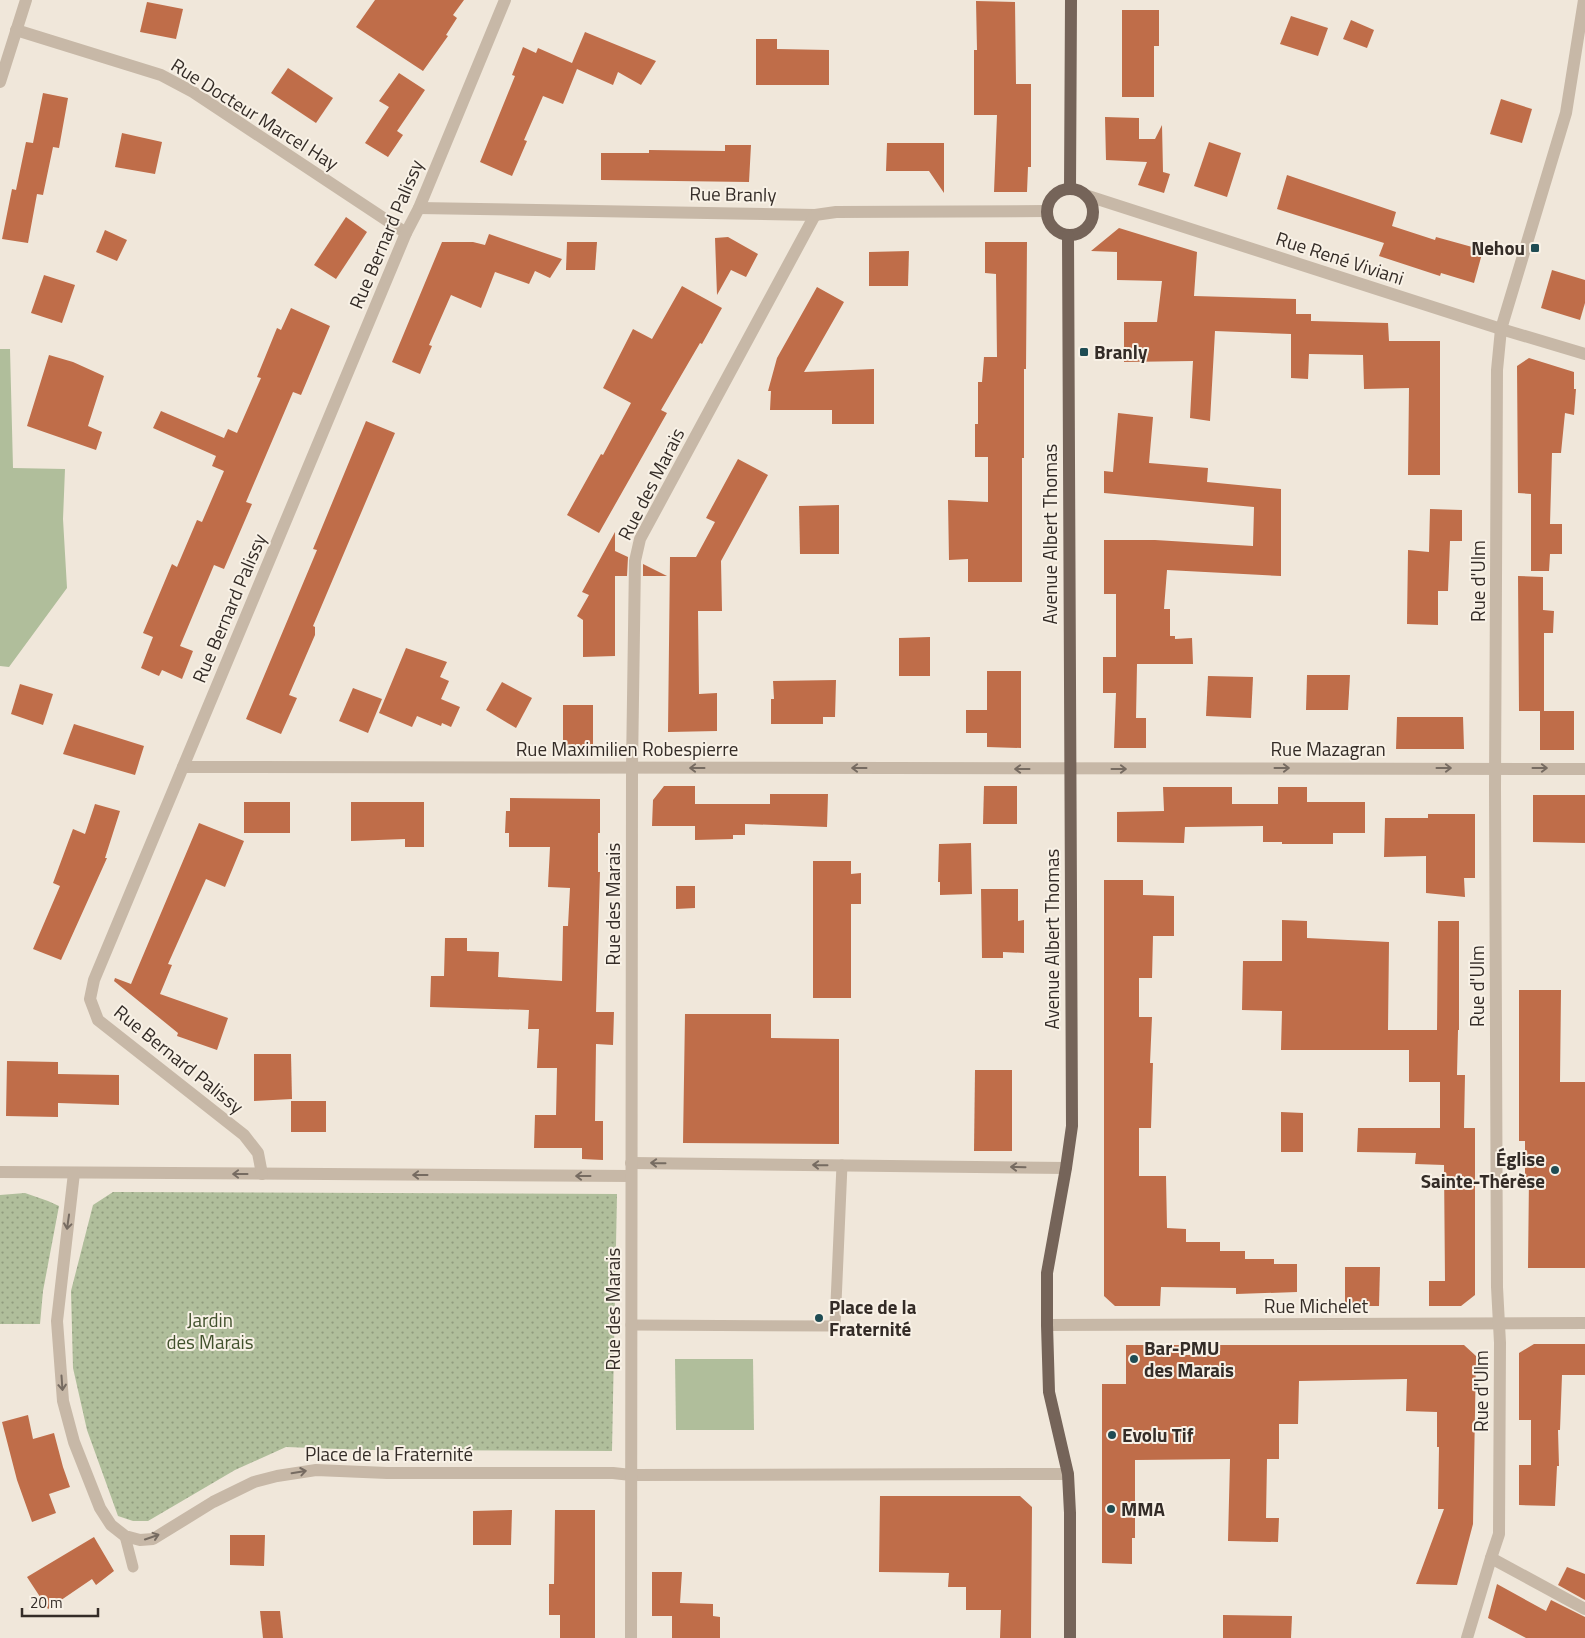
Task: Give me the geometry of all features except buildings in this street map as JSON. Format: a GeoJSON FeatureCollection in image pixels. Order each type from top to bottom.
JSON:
{"type":"FeatureCollection","features":[{"type":"Feature","properties":{"kind":"main road"},"geometry":{"type":"LineString","coordinates":[[1070,189],[1071,0]]}},
{"type":"Feature","properties":{"kind":"main road"},"geometry":{"type":"LineString","coordinates":[[1070,189],[1085,195],[1092,208],[1093,215],[1091,222],[1082,232],[1068,236],[1061,234],[1050,225],[1046,211],[1051,198],[1063,190],[1070,189]]}},
{"type":"Feature","properties":{"kind":"main road","name":"Avenue Albert Thomas"},"geometry":{"type":"LineString","coordinates":[[1068,236],[1072,1126],[1047,1272],[1047,1325],[1049,1392],[1068,1474],[1070,1513],[1070,1638]]}},
{"type":"Feature","properties":{"kind":"street"},"geometry":{"type":"LineString","coordinates":[[0,82],[26,0]]}},
{"type":"Feature","properties":{"kind":"street","name":"Rue Bernard Palissy"},"geometry":{"type":"LineString","coordinates":[[262,1174],[258,1153],[244,1135],[98,1020],[90,999],[94,980],[406,233],[419,208],[506,0]]}},
{"type":"Feature","properties":{"kind":"street","name":"Rue d'Ulm"},"geometry":{"type":"LineString","coordinates":[[1467,1638],[1499,1534],[1500,1343],[1498,1323],[1496,768],[1497,370],[1500,329],[1566,113],[1584,0]]}},
{"type":"Feature","properties":{"kind":"street","name":"Rue Docteur Marcel Hay"},"geometry":{"type":"LineString","coordinates":[[16,30],[161,75],[192,92],[406,233]]}},
{"type":"Feature","properties":{"kind":"street","name":"Rue René Viviani"},"geometry":{"type":"LineString","coordinates":[[1085,195],[1500,329],[1585,354]]}},
{"type":"Feature","properties":{"kind":"street","name":"Rue Branly"},"geometry":{"type":"LineString","coordinates":[[419,208],[816,215],[836,212],[1046,211]]}},
{"type":"Feature","properties":{"kind":"street","name":"Rue des Marais"},"geometry":{"type":"LineString","coordinates":[[631,1638],[632,768],[635,561],[640,538],[816,215]]}},
{"type":"Feature","properties":{"kind":"street","name":"Rue Maximilien Robespierre"},"geometry":{"type":"LineString","coordinates":[[184,766],[1070,769]]}},
{"type":"Feature","properties":{"kind":"street","name":"Rue Mazagran"},"geometry":{"type":"LineString","coordinates":[[1070,769],[1585,769]]}},
{"type":"Feature","properties":{"kind":"street"},"geometry":{"type":"LineString","coordinates":[[632,1162],[1066,1168]]}},
{"type":"Feature","properties":{"kind":"street"},"geometry":{"type":"LineString","coordinates":[[0,1172],[631,1176]]}},
{"type":"Feature","properties":{"kind":"street"},"geometry":{"type":"LineString","coordinates":[[74,1173],[57,1321],[63,1401],[74,1442],[100,1508],[111,1525],[125,1536]]}},
{"type":"Feature","properties":{"kind":"street","name":"Rue Michelet"},"geometry":{"type":"LineString","coordinates":[[1047,1325],[1585,1323]]}},
{"type":"Feature","properties":{"kind":"street","name":"Place de la Fraternité"},"geometry":{"type":"LineString","coordinates":[[125,1536],[140,1540],[153,1539],[213,1502],[254,1482],[277,1476],[316,1470],[388,1473],[612,1473],[631,1475],[1068,1474]]}},
{"type":"Feature","properties":{"kind":"street"},"geometry":{"type":"LineString","coordinates":[[1491,1558],[1585,1609]]}},
{"type":"Feature","properties":{"kind":"lane"},"geometry":{"type":"LineString","coordinates":[[631,1325],[835,1326],[842,1165]]}},
{"type":"Feature","properties":{"kind":"lane"},"geometry":{"type":"LineString","coordinates":[[125,1536],[133,1567]]}},
{"type":"Feature","properties":{"kind":"green space"},"geometry":{"type":"Polygon","coordinates":[[[0,349],[10,349],[13,468],[65,469],[63,519],[67,588],[9,667],[0,666],[0,349]]]}},
{"type":"Feature","properties":{"kind":"green space","name":"Jardin des Marais"},"geometry":{"type":"Polygon","coordinates":[[[113,1192],[617,1194],[612,1451],[367,1450],[286,1447],[235,1470],[148,1521],[133,1521],[118,1516],[87,1430],[73,1368],[71,1291],[93,1205],[113,1192]]]}},
{"type":"Feature","properties":{"kind":"green space"},"geometry":{"type":"Polygon","coordinates":[[[25,1193],[59,1206],[43,1291],[40,1324],[0,1324],[0,1195],[25,1193]]]}},
{"type":"Feature","properties":{"kind":"green space"},"geometry":{"type":"Polygon","coordinates":[[[675,1359],[753,1359],[754,1430],[676,1430],[675,1359]]]}},
{"type":"Feature","properties":{"kind":"place","name":"Nehou"},"geometry":{"type":"Point","coordinates":[1535,248]}},
{"type":"Feature","properties":{"kind":"place","name":"Branly"},"geometry":{"type":"Point","coordinates":[1084,352]}},
{"type":"Feature","properties":{"kind":"place","name":"Église Sainte-Thérèse"},"geometry":{"type":"Point","coordinates":[1555,1170]}},
{"type":"Feature","properties":{"kind":"place","name":"Place de la Fraternité"},"geometry":{"type":"Point","coordinates":[819,1318]}},
{"type":"Feature","properties":{"kind":"place","name":"Bar-PMU des Marais"},"geometry":{"type":"Point","coordinates":[1134,1359]}},
{"type":"Feature","properties":{"kind":"place","name":"Evolu Tif"},"geometry":{"type":"Point","coordinates":[1112,1435]}},
{"type":"Feature","properties":{"kind":"place","name":"MMA"},"geometry":{"type":"Point","coordinates":[1111,1509]}}]}
